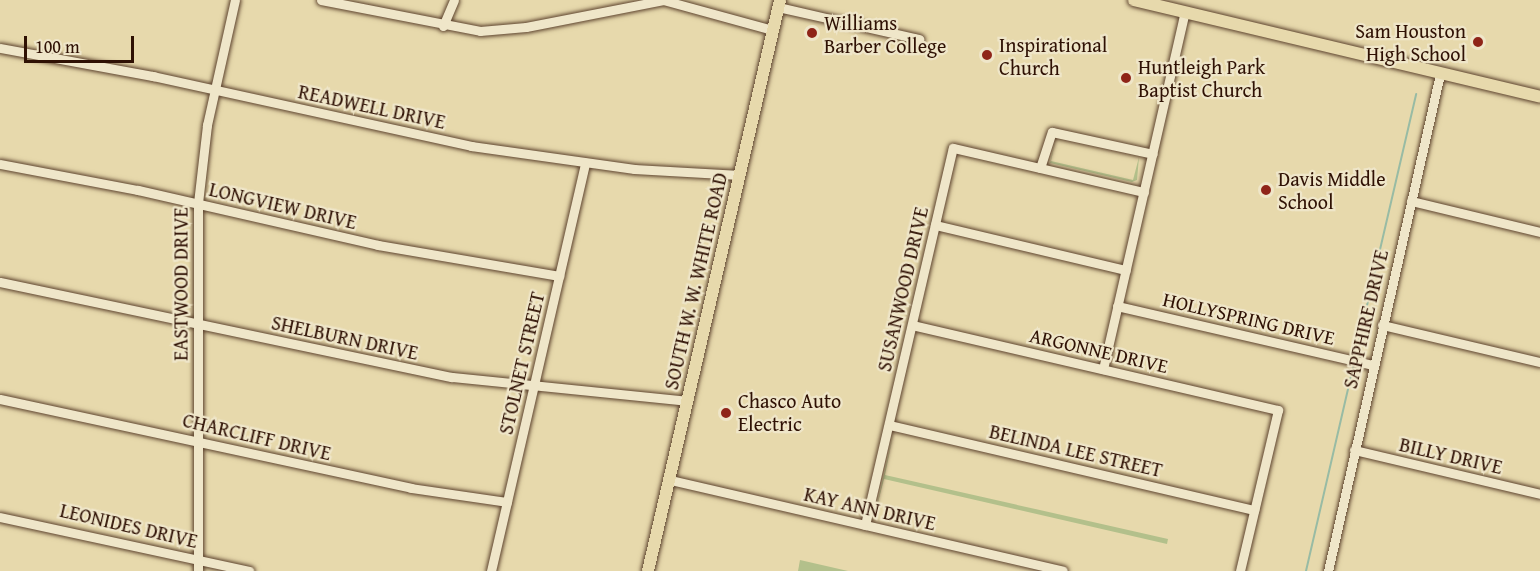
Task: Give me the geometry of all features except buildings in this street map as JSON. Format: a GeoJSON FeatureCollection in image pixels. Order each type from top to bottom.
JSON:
{"type":"FeatureCollection","features":[{"type":"Feature","properties":{"kind":"main road"},"geometry":{"type":"LineString","coordinates":[[1134,0],[1540,98]]}},
{"type":"Feature","properties":{"kind":"main road","name":"SOUTH W. W. WHITE ROAD"},"geometry":{"type":"LineString","coordinates":[[648,571],[779,4]]}},
{"type":"Feature","properties":{"kind":"street","name":"EASTWOOD DRIVE"},"geometry":{"type":"LineString","coordinates":[[198,571],[198,203],[214,89],[235,0]]}},
{"type":"Feature","properties":{"kind":"street"},"geometry":{"type":"LineString","coordinates":[[321,0],[443,26],[509,30],[663,0],[773,30]]}},
{"type":"Feature","properties":{"kind":"street"},"geometry":{"type":"LineString","coordinates":[[443,26],[454,0]]}},
{"type":"Feature","properties":{"kind":"street"},"geometry":{"type":"LineString","coordinates":[[779,4],[919,39]]}},
{"type":"Feature","properties":{"kind":"street"},"geometry":{"type":"LineString","coordinates":[[1103,369],[1185,12]]}},
{"type":"Feature","properties":{"kind":"street","name":"READWELL DRIVE"},"geometry":{"type":"LineString","coordinates":[[0,48],[214,89],[471,146],[585,163],[740,175]]}},
{"type":"Feature","properties":{"kind":"street","name":"SAPPHIRE DRIVE"},"geometry":{"type":"LineString","coordinates":[[1328,571],[1440,74]]}},
{"type":"Feature","properties":{"kind":"street"},"geometry":{"type":"LineString","coordinates":[[1040,168],[1052,132],[1153,154]]}},
{"type":"Feature","properties":{"kind":"street","name":"SUSANWOOD DRIVE"},"geometry":{"type":"LineString","coordinates":[[865,525],[953,148],[1144,192]]}},
{"type":"Feature","properties":{"kind":"street","name":"STOLNET STREET"},"geometry":{"type":"LineString","coordinates":[[491,571],[585,163]]}},
{"type":"Feature","properties":{"kind":"street","name":"LONGVIEW DRIVE"},"geometry":{"type":"LineString","coordinates":[[0,164],[198,203],[378,245],[559,276]]}},
{"type":"Feature","properties":{"kind":"street"},"geometry":{"type":"LineString","coordinates":[[1411,201],[1540,232]]}},
{"type":"Feature","properties":{"kind":"street"},"geometry":{"type":"LineString","coordinates":[[935,225],[1126,270]]}},
{"type":"Feature","properties":{"kind":"street","name":"SHELBURN DRIVE"},"geometry":{"type":"LineString","coordinates":[[0,282],[197,322],[407,369],[534,389],[687,401]]}},
{"type":"Feature","properties":{"kind":"street","name":"HOLLYSPRING DRIVE"},"geometry":{"type":"LineString","coordinates":[[1117,306],[1373,365]]}},
{"type":"Feature","properties":{"kind":"street","name":"ARGONNE DRIVE"},"geometry":{"type":"LineString","coordinates":[[912,325],[1278,410],[1254,510]]}},
{"type":"Feature","properties":{"kind":"street"},"geometry":{"type":"LineString","coordinates":[[1383,325],[1540,362]]}},
{"type":"Feature","properties":{"kind":"street","name":"CHARCLIFF DRIVE"},"geometry":{"type":"LineString","coordinates":[[0,399],[401,486],[507,502]]}},
{"type":"Feature","properties":{"kind":"street","name":"BELINDA LEE STREET"},"geometry":{"type":"LineString","coordinates":[[889,425],[1254,510]]}},
{"type":"Feature","properties":{"kind":"street","name":"BILLY DRIVE"},"geometry":{"type":"LineString","coordinates":[[1354,450],[1540,494]]}},
{"type":"Feature","properties":{"kind":"street","name":"KAY ANN DRIVE"},"geometry":{"type":"LineString","coordinates":[[670,480],[1063,571]]}},
{"type":"Feature","properties":{"kind":"street"},"geometry":{"type":"LineString","coordinates":[[1240,571],[1254,510]]}},
{"type":"Feature","properties":{"kind":"street","name":"LEONIDES DRIVE"},"geometry":{"type":"LineString","coordinates":[[0,516],[249,571]]}},
{"type":"Feature","properties":{"kind":"green space"},"geometry":{"type":"Polygon","coordinates":[[[1056,138],[1051,161],[1133,180],[1139,157],[1137,180],[1132,182],[1050,163],[1056,138]]]}},
{"type":"Feature","properties":{"kind":"green space"},"geometry":{"type":"Polygon","coordinates":[[[893,435],[885,475],[1168,539],[1167,544],[884,479],[874,518],[893,435]]]}},
{"type":"Feature","properties":{"kind":"green space"},"geometry":{"type":"Polygon","coordinates":[[[800,560],[848,571],[798,571],[800,560]]]}},
{"type":"Feature","properties":{"kind":"waterway"},"geometry":{"type":"LineString","coordinates":[[1355,357],[1416,94]]}},
{"type":"Feature","properties":{"kind":"waterway"},"geometry":{"type":"LineString","coordinates":[[1306,571],[1354,363]]}},
{"type":"Feature","properties":{"kind":"place","name":"Williams Barber College"},"geometry":{"type":"Point","coordinates":[812,33]}},
{"type":"Feature","properties":{"kind":"place","name":"Sam Houston High School"},"geometry":{"type":"Point","coordinates":[1478,42]}},
{"type":"Feature","properties":{"kind":"place","name":"Inspirational Church"},"geometry":{"type":"Point","coordinates":[987,55]}},
{"type":"Feature","properties":{"kind":"place","name":"Huntleigh Park Baptist Church"},"geometry":{"type":"Point","coordinates":[1126,78]}},
{"type":"Feature","properties":{"kind":"place","name":"Davis Middle School"},"geometry":{"type":"Point","coordinates":[1266,190]}},
{"type":"Feature","properties":{"kind":"place","name":"Chasco Auto Electric"},"geometry":{"type":"Point","coordinates":[726,413]}}]}
